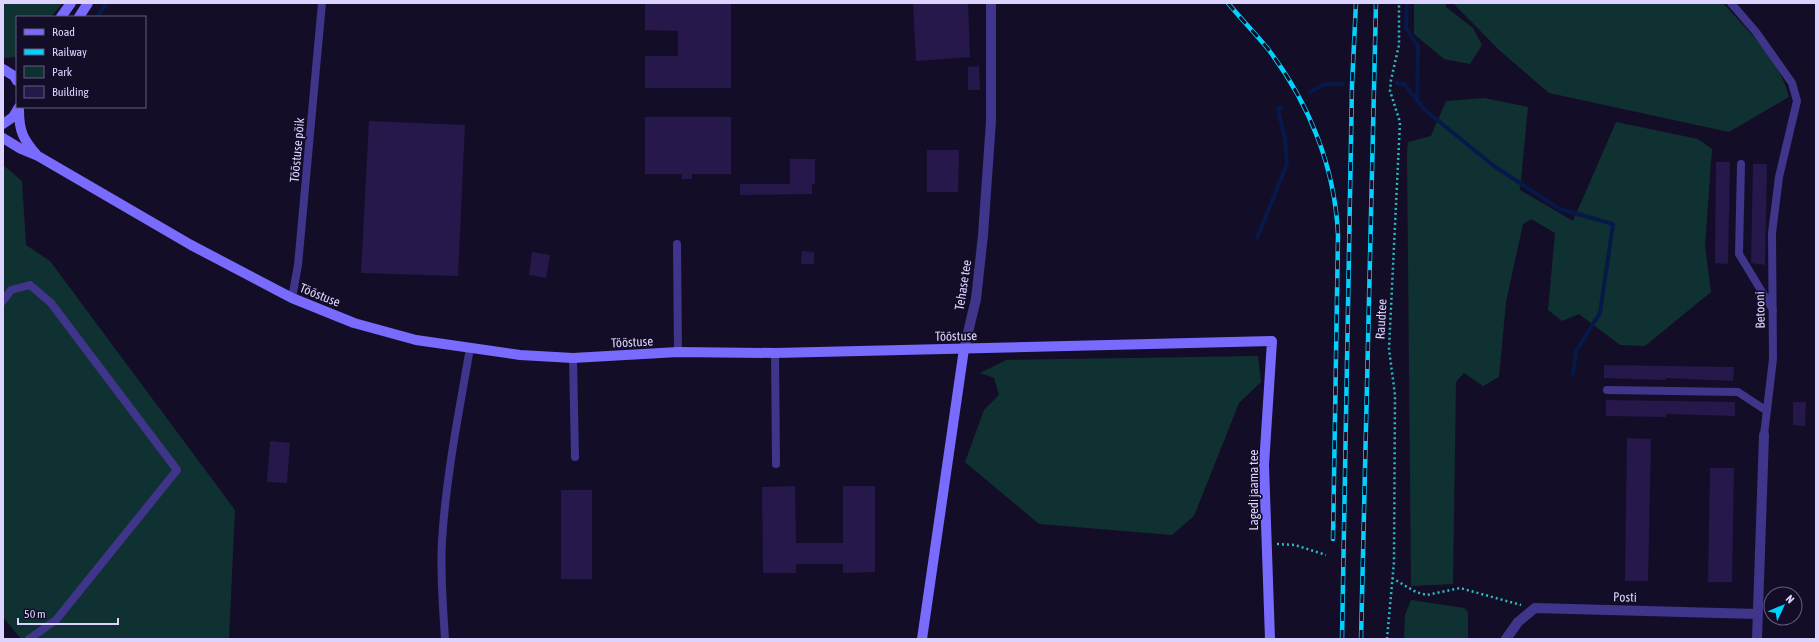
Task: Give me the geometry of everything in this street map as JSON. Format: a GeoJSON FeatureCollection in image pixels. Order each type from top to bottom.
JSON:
{"type":"FeatureCollection","features":[{"type":"Feature","properties":{"kind":"street"},"geometry":{"type":"LineString","coordinates":[[62,16],[72,3]]}},
{"type":"Feature","properties":{"kind":"street"},"geometry":{"type":"LineString","coordinates":[[80,16],[88,3]]}},
{"type":"Feature","properties":{"kind":"street","name":"Tehase tee"},"geometry":{"type":"LineString","coordinates":[[922,639],[964,349],[976,299],[983,235],[991,121],[991,3]]}},
{"type":"Feature","properties":{"kind":"street"},"geometry":{"type":"LineString","coordinates":[[3,68],[16,67]]}},
{"type":"Feature","properties":{"kind":"street"},"geometry":{"type":"LineString","coordinates":[[3,68],[16,79]]}},
{"type":"Feature","properties":{"kind":"street"},"geometry":{"type":"LineString","coordinates":[[3,124],[13,117],[19,109]]}},
{"type":"Feature","properties":{"kind":"street","name":"Tööstuse"},"geometry":{"type":"LineString","coordinates":[[19,109],[19,126],[25,141],[38,156]]}},
{"type":"Feature","properties":{"kind":"street","name":"Tööstuse"},"geometry":{"type":"LineString","coordinates":[[3,138],[21,149],[38,156],[191,245],[292,298],[354,322],[408,338],[470,348],[520,355],[573,358],[678,352],[775,354],[1272,341]]}},
{"type":"Feature","properties":{"kind":"street","name":"Lagedi jaama tee"},"geometry":{"type":"LineString","coordinates":[[1270,639],[1264,465],[1272,341]]}},
{"type":"Feature","properties":{"kind":"street","name":"Betooni"},"geometry":{"type":"LineString","coordinates":[[1757,639],[1764,435]]}},
{"type":"Feature","properties":{"kind":"street"},"geometry":{"type":"LineString","coordinates":[[1506,639],[1518,622],[1535,608]]}},
{"type":"Feature","properties":{"kind":"street","name":"Posti"},"geometry":{"type":"LineString","coordinates":[[1535,608],[1757,614]]}},
{"type":"Feature","properties":{"kind":"lane","name":"Tööstuse põik"},"geometry":{"type":"LineString","coordinates":[[292,298],[298,265],[322,3]]}},
{"type":"Feature","properties":{"kind":"lane","name":"Betooni"},"geometry":{"type":"LineString","coordinates":[[1731,3],[1756,32],[1792,83],[1797,101],[1779,177],[1772,233],[1774,358],[1764,435]]}},
{"type":"Feature","properties":{"kind":"lane"},"geometry":{"type":"LineString","coordinates":[[1741,164],[1739,254],[1773,310]]}},
{"type":"Feature","properties":{"kind":"lane"},"geometry":{"type":"LineString","coordinates":[[677,244],[678,352]]}},
{"type":"Feature","properties":{"kind":"lane"},"geometry":{"type":"LineString","coordinates":[[3,301],[11,290],[30,284],[51,303],[177,470],[56,620],[29,639]]}},
{"type":"Feature","properties":{"kind":"lane"},"geometry":{"type":"LineString","coordinates":[[445,639],[442,542],[454,440],[470,348]]}},
{"type":"Feature","properties":{"kind":"lane"},"geometry":{"type":"LineString","coordinates":[[775,354],[776,464]]}},
{"type":"Feature","properties":{"kind":"lane"},"geometry":{"type":"LineString","coordinates":[[573,358],[575,458]]}},
{"type":"Feature","properties":{"kind":"lane"},"geometry":{"type":"LineString","coordinates":[[1607,390],[1738,392],[1767,411]]}},
{"type":"Feature","properties":{"kind":"path","name":"Raudtee"},"geometry":{"type":"LineString","coordinates":[[1387,639],[1392,578],[1395,395],[1389,348],[1400,122],[1390,91],[1390,80],[1399,45],[1399,3]]}},
{"type":"Feature","properties":{"kind":"path"},"geometry":{"type":"LineString","coordinates":[[1267,543],[1295,545],[1326,556]]}},
{"type":"Feature","properties":{"kind":"path"},"geometry":{"type":"LineString","coordinates":[[1392,578],[1416,592],[1427,595],[1460,588],[1535,608]]}},
{"type":"Feature","properties":{"kind":"green space"},"geometry":{"type":"Polygon","coordinates":[[[3,3],[63,3],[52,16],[16,16],[16,57],[3,58],[3,3]]]}},
{"type":"Feature","properties":{"kind":"green space"},"geometry":{"type":"Polygon","coordinates":[[[1414,3],[1446,3],[1446,7],[1473,28],[1482,45],[1470,64],[1444,59],[1414,34],[1414,3]]]}},
{"type":"Feature","properties":{"kind":"green space"},"geometry":{"type":"Polygon","coordinates":[[[1453,3],[1723,3],[1771,58],[1785,83],[1789,97],[1729,132],[1549,93],[1498,49],[1453,3]]]}},
{"type":"Feature","properties":{"kind":"green space"},"geometry":{"type":"Polygon","coordinates":[[[1484,98],[1528,107],[1520,190],[1573,221],[1616,122],[1698,139],[1712,149],[1705,246],[1711,292],[1645,346],[1620,345],[1579,314],[1562,321],[1548,310],[1555,233],[1531,219],[1523,224],[1506,302],[1499,377],[1483,386],[1464,373],[1456,382],[1453,584],[1411,586],[1408,142],[1431,136],[1446,101],[1484,98]]]}},
{"type":"Feature","properties":{"kind":"green space"},"geometry":{"type":"Polygon","coordinates":[[[3,165],[22,181],[26,245],[50,261],[235,510],[229,639],[21,639],[3,617],[3,165]]]}},
{"type":"Feature","properties":{"kind":"green space"},"geometry":{"type":"Polygon","coordinates":[[[1258,356],[1261,382],[1239,403],[1194,516],[1172,535],[1039,524],[965,462],[984,410],[999,395],[994,378],[980,373],[1006,360],[1258,356]]]}},
{"type":"Feature","properties":{"kind":"green space"},"geometry":{"type":"Polygon","coordinates":[[[1411,600],[1464,608],[1468,612],[1468,639],[1404,639],[1405,615],[1411,600]]]}},
{"type":"Feature","properties":{"kind":"building"},"geometry":{"type":"Polygon","coordinates":[[[645,3],[731,3],[731,88],[645,88],[645,56],[678,56],[678,31],[645,30],[645,3]]]}},
{"type":"Feature","properties":{"kind":"building"},"geometry":{"type":"Polygon","coordinates":[[[913,3],[968,3],[970,57],[916,61],[913,3]]]}},
{"type":"Feature","properties":{"kind":"building"},"geometry":{"type":"Polygon","coordinates":[[[979,66],[980,90],[968,90],[968,67],[979,66]]]}},
{"type":"Feature","properties":{"kind":"building"},"geometry":{"type":"Polygon","coordinates":[[[645,117],[731,117],[731,174],[692,174],[692,179],[682,179],[682,174],[645,174],[645,117]]]}},
{"type":"Feature","properties":{"kind":"building"},"geometry":{"type":"Polygon","coordinates":[[[369,121],[465,125],[458,276],[361,273],[369,121]]]}},
{"type":"Feature","properties":{"kind":"building"},"geometry":{"type":"Polygon","coordinates":[[[927,150],[959,150],[958,192],[927,192],[927,150]]]}},
{"type":"Feature","properties":{"kind":"building"},"geometry":{"type":"Polygon","coordinates":[[[790,159],[815,159],[815,184],[812,184],[812,194],[740,195],[740,184],[790,184],[790,159]]]}},
{"type":"Feature","properties":{"kind":"building"},"geometry":{"type":"Polygon","coordinates":[[[1716,162],[1730,162],[1728,264],[1715,263],[1716,162]]]}},
{"type":"Feature","properties":{"kind":"building"},"geometry":{"type":"Polygon","coordinates":[[[1753,164],[1767,164],[1765,265],[1751,263],[1753,164]]]}},
{"type":"Feature","properties":{"kind":"building"},"geometry":{"type":"Polygon","coordinates":[[[802,251],[814,252],[814,264],[801,264],[802,251]]]}},
{"type":"Feature","properties":{"kind":"building"},"geometry":{"type":"Polygon","coordinates":[[[532,252],[550,255],[546,278],[529,275],[532,252]]]}},
{"type":"Feature","properties":{"kind":"building"},"geometry":{"type":"Polygon","coordinates":[[[1604,365],[1734,367],[1733,381],[1666,378],[1665,380],[1604,378],[1604,365]]]}},
{"type":"Feature","properties":{"kind":"building"},"geometry":{"type":"Polygon","coordinates":[[[1606,400],[1735,402],[1735,416],[1666,414],[1666,417],[1606,416],[1606,400]]]}},
{"type":"Feature","properties":{"kind":"building"},"geometry":{"type":"Polygon","coordinates":[[[1793,402],[1806,402],[1805,426],[1793,425],[1793,402]]]}},
{"type":"Feature","properties":{"kind":"building"},"geometry":{"type":"Polygon","coordinates":[[[1627,438],[1651,439],[1648,581],[1625,581],[1627,438]]]}},
{"type":"Feature","properties":{"kind":"building"},"geometry":{"type":"Polygon","coordinates":[[[270,441],[290,443],[287,483],[267,482],[270,441]]]}},
{"type":"Feature","properties":{"kind":"building"},"geometry":{"type":"Polygon","coordinates":[[[1710,468],[1734,468],[1732,582],[1708,582],[1710,468]]]}},
{"type":"Feature","properties":{"kind":"building"},"geometry":{"type":"Polygon","coordinates":[[[795,486],[796,543],[843,543],[843,486],[875,486],[875,572],[843,573],[843,564],[796,564],[796,573],[763,573],[762,487],[795,486]]]}},
{"type":"Feature","properties":{"kind":"building"},"geometry":{"type":"Polygon","coordinates":[[[561,490],[592,490],[592,579],[561,579],[561,490]]]}},
{"type":"Feature","properties":{"kind":"waterway"},"geometry":{"type":"LineString","coordinates":[[98,16],[107,3]]}},
{"type":"Feature","properties":{"kind":"waterway"},"geometry":{"type":"LineString","coordinates":[[1407,3],[1406,28],[1418,46],[1417,101]]}},
{"type":"Feature","properties":{"kind":"waterway"},"geometry":{"type":"LineString","coordinates":[[1396,83],[1404,84],[1425,110],[1494,166],[1560,209],[1613,224],[1600,313],[1576,351],[1573,374]]}},
{"type":"Feature","properties":{"kind":"waterway"},"geometry":{"type":"LineString","coordinates":[[1310,92],[1325,84],[1343,84]]}},
{"type":"Feature","properties":{"kind":"waterway"},"geometry":{"type":"LineString","coordinates":[[1257,238],[1287,164],[1285,139],[1278,109],[1281,107]]}},
{"type":"Feature","properties":{"kind":"railway"},"geometry":{"type":"LineString","coordinates":[[1228,3],[1268,49],[1296,91],[1317,137],[1332,185],[1338,235],[1333,539]]}},
{"type":"Feature","properties":{"kind":"railway"},"geometry":{"type":"LineString","coordinates":[[1342,639],[1352,85],[1356,3]]}},
{"type":"Feature","properties":{"kind":"railway"},"geometry":{"type":"LineString","coordinates":[[1361,639],[1376,3]]}}]}
